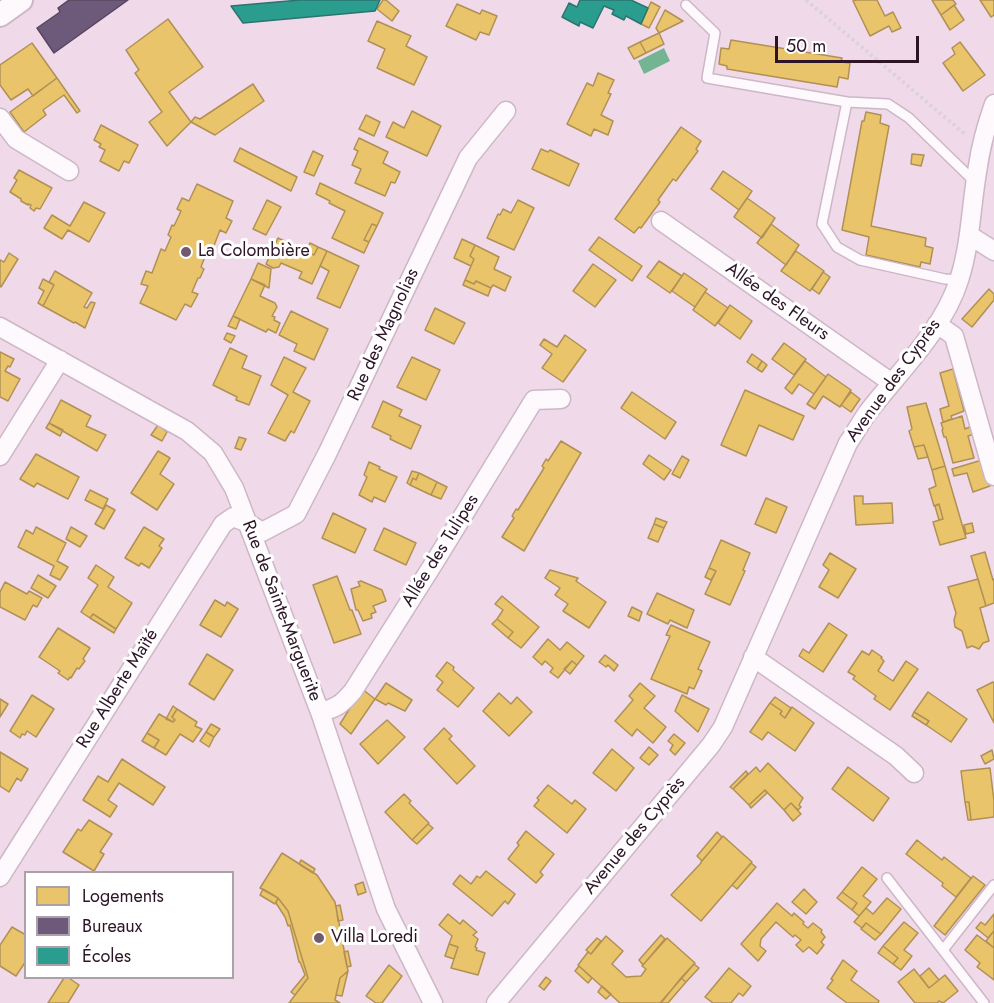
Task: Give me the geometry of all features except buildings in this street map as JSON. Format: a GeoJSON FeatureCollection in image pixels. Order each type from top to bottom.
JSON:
{"type":"FeatureCollection","features":[{"type":"Feature","properties":{"kind":"street","name":"Avenue des Cyprès"},"geometry":{"type":"LineString","coordinates":[[496,1003],[711,745],[723,727],[848,443],[867,413],[937,324],[949,304],[959,280],[969,235],[982,142],[994,104]]}},
{"type":"Feature","properties":{"kind":"street","name":"Rue des Magnolias"},"geometry":{"type":"LineString","coordinates":[[246,522],[262,532],[296,514],[327,454],[468,158],[506,111]]}},
{"type":"Feature","properties":{"kind":"street"},"geometry":{"type":"LineString","coordinates":[[0,118],[16,139],[69,171]]}},
{"type":"Feature","properties":{"kind":"street","name":"Allée des Fleurs"},"geometry":{"type":"LineString","coordinates":[[661,221],[892,383]]}},
{"type":"Feature","properties":{"kind":"street"},"geometry":{"type":"LineString","coordinates":[[969,235],[994,251]]}},
{"type":"Feature","properties":{"kind":"street"},"geometry":{"type":"LineString","coordinates":[[937,324],[954,336],[994,476]]}},
{"type":"Feature","properties":{"kind":"street","name":"Rue de Sainte-Marguerite"},"geometry":{"type":"LineString","coordinates":[[0,327],[187,431],[213,453],[234,488],[320,712],[386,909],[433,1003]]}},
{"type":"Feature","properties":{"kind":"street"},"geometry":{"type":"LineString","coordinates":[[0,456],[60,360]]}},
{"type":"Feature","properties":{"kind":"street","name":"Allée des Tulipes"},"geometry":{"type":"LineString","coordinates":[[320,712],[344,703],[353,690],[534,400],[561,399]]}},
{"type":"Feature","properties":{"kind":"street","name":"Rue Alberte Maïté"},"geometry":{"type":"LineString","coordinates":[[0,877],[223,524],[233,517],[246,522]]}},
{"type":"Feature","properties":{"kind":"street"},"geometry":{"type":"LineString","coordinates":[[753,657],[896,756],[914,773]]}},
{"type":"Feature","properties":{"kind":"lane"},"geometry":{"type":"LineString","coordinates":[[686,5],[715,33],[707,78],[847,102],[888,104],[909,118],[976,183]]}},
{"type":"Feature","properties":{"kind":"lane"},"geometry":{"type":"LineString","coordinates":[[847,102],[822,224],[837,247],[860,260],[959,280]]}},
{"type":"Feature","properties":{"kind":"lane"},"geometry":{"type":"LineString","coordinates":[[887,878],[984,1003]]}},
{"type":"Feature","properties":{"kind":"lane"},"geometry":{"type":"LineString","coordinates":[[943,950],[994,885]]}},
{"type":"Feature","properties":{"kind":"path"},"geometry":{"type":"LineString","coordinates":[[806,0],[969,138]]}},
{"type":"Feature","properties":{"kind":"shaded area"},"geometry":{"type":"Polygon","coordinates":[[[664,48],[670,61],[644,74],[638,61],[664,48]]]}},
{"type":"Feature","properties":{"kind":"place","name":"La Colombière"},"geometry":{"type":"Point","coordinates":[186,252]}},
{"type":"Feature","properties":{"kind":"place","name":"Villa Loredi"},"geometry":{"type":"Point","coordinates":[319,938]}}]}
